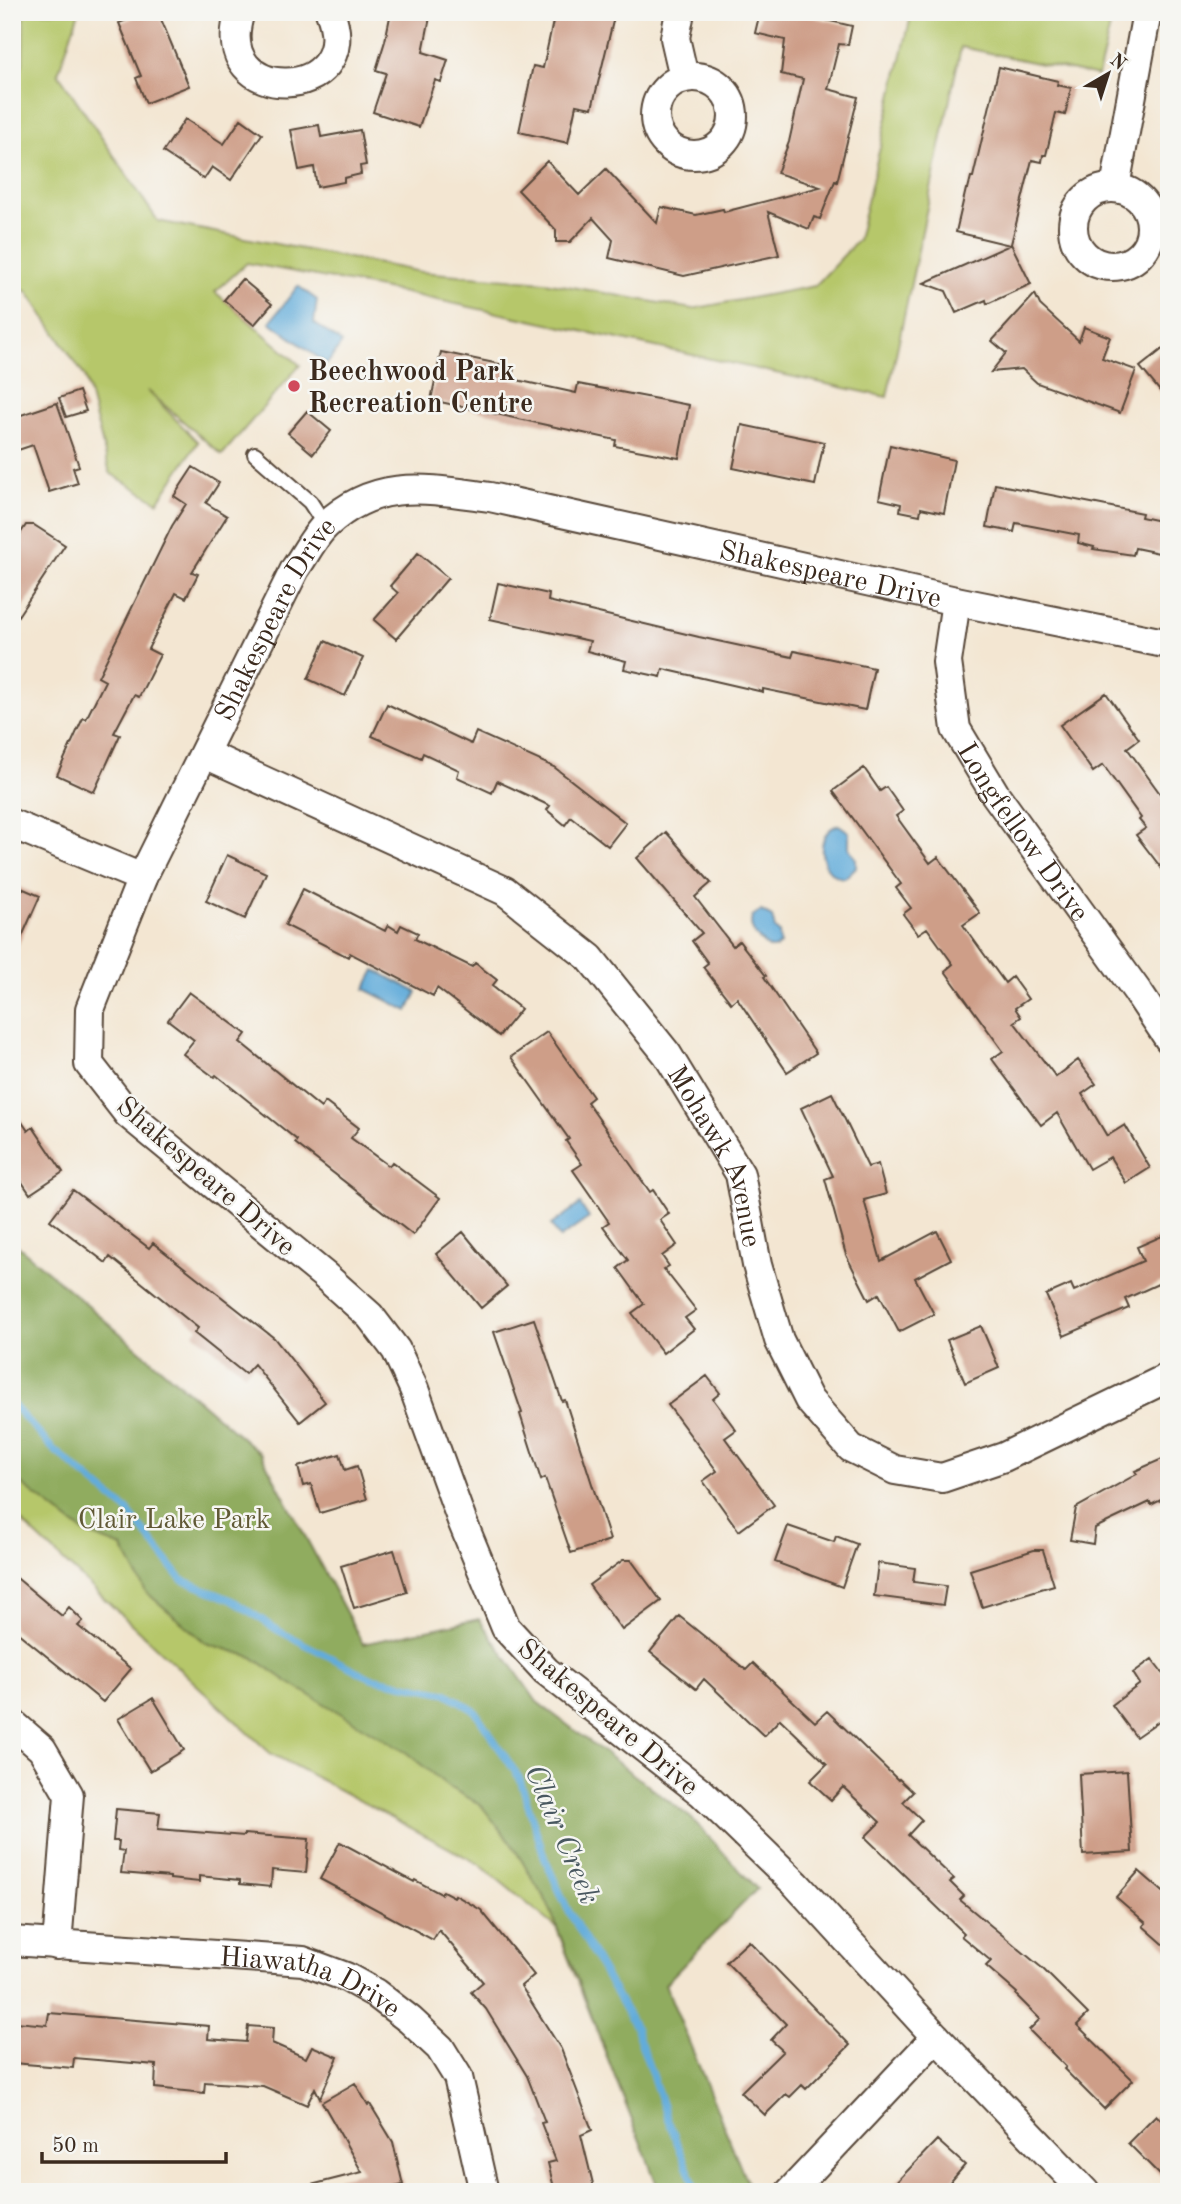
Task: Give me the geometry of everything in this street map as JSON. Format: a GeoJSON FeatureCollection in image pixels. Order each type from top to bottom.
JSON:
{"type":"FeatureCollection","features":[{"type":"Feature","properties":{"kind":"street"},"geometry":{"type":"LineString","coordinates":[[240,12],[235,36],[243,61],[255,74],[279,84],[297,83],[311,78],[330,58],[335,41],[335,23],[330,12]]}},
{"type":"Feature","properties":{"kind":"street"},"geometry":{"type":"LineString","coordinates":[[680,12],[674,38],[684,77]]}},
{"type":"Feature","properties":{"kind":"street"},"geometry":{"type":"LineString","coordinates":[[1115,187],[1147,12]]}},
{"type":"Feature","properties":{"kind":"street","name":"Shakespeare Drive"},"geometry":{"type":"LineString","coordinates":[[1085,2192],[936,2037],[796,1884],[702,1793],[546,1671],[506,1628],[467,1533],[414,1389],[396,1350],[370,1316],[324,1275],[128,1114],[89,1064],[90,1009],[142,878],[295,569],[325,526],[364,497],[417,488],[490,497],[956,601],[1169,644]]}},
{"type":"Feature","properties":{"kind":"street","name":"Longfellow Drive"},"geometry":{"type":"LineString","coordinates":[[956,601],[947,663],[956,729],[995,794],[1169,1039]]}},
{"type":"Feature","properties":{"kind":"street","name":"Mohawk Avenue"},"geometry":{"type":"LineString","coordinates":[[205,754],[505,891],[590,958],[667,1054],[740,1174],[757,1265],[779,1340],[809,1400],[850,1448],[895,1470],[942,1478],[1004,1457],[1169,1377]]}},
{"type":"Feature","properties":{"kind":"street"},"geometry":{"type":"LineString","coordinates":[[12,824],[142,878]]}},
{"type":"Feature","properties":{"kind":"street"},"geometry":{"type":"LineString","coordinates":[[12,1723],[42,1749],[69,1795],[57,1945]]}},
{"type":"Feature","properties":{"kind":"street","name":"Hiawatha Drive"},"geometry":{"type":"LineString","coordinates":[[12,1941],[303,1961],[346,1977],[375,1993],[440,2048],[458,2077],[484,2192]]}},
{"type":"Feature","properties":{"kind":"street"},"geometry":{"type":"LineString","coordinates":[[790,2192],[936,2037]]}},
{"type":"Feature","properties":{"kind":"lane"},"geometry":{"type":"LineString","coordinates":[[255,454],[310,502],[325,526]]}},
{"type":"Feature","properties":{"kind":"green space"},"geometry":{"type":"Polygon","coordinates":[[[24,12],[79,12],[58,73],[158,221],[421,272],[545,282],[692,309],[815,286],[858,240],[912,12],[1089,12],[1112,18],[1098,76],[961,47],[887,397],[391,290],[247,263],[215,292],[300,365],[222,455],[147,390],[198,442],[158,502],[110,473],[85,377],[27,291],[12,287],[12,94],[23,63],[24,12]]]}},
{"type":"Feature","properties":{"kind":"green space","name":"Clair Lake Park"},"geometry":{"type":"Polygon","coordinates":[[[12,1241],[261,1454],[363,1644],[479,1619],[537,1702],[691,1818],[757,1889],[665,1984],[751,2192],[660,2192],[556,1927],[479,1864],[270,1753],[12,1513],[12,1241]]]}},
{"type":"Feature","properties":{"kind":"green space","name":"Clair Lake Park"},"geometry":{"type":"Polygon","coordinates":[[[12,1241],[261,1454],[363,1644],[479,1619],[537,1702],[691,1818],[757,1889],[665,1984],[751,2192],[660,2192],[548,1904],[511,1843],[480,1804],[450,1788],[407,1753],[288,1682],[252,1657],[206,1643],[146,1592],[122,1547],[85,1533],[12,1477],[12,1241]]]}},
{"type":"Feature","properties":{"kind":"water"},"geometry":{"type":"Polygon","coordinates":[[[298,286],[317,300],[314,323],[342,343],[327,364],[270,322],[298,286]]]}},
{"type":"Feature","properties":{"kind":"water"},"geometry":{"type":"Polygon","coordinates":[[[839,825],[849,832],[849,848],[856,859],[856,867],[845,878],[836,876],[829,870],[822,853],[825,836],[839,825]]]}},
{"type":"Feature","properties":{"kind":"water"},"geometry":{"type":"Polygon","coordinates":[[[761,911],[772,917],[779,933],[780,944],[776,948],[769,948],[753,931],[752,917],[761,911]]]}},
{"type":"Feature","properties":{"kind":"water"},"geometry":{"type":"Polygon","coordinates":[[[375,970],[417,992],[408,1011],[365,989],[375,970]]]}},
{"type":"Feature","properties":{"kind":"water"},"geometry":{"type":"Polygon","coordinates":[[[580,1204],[589,1218],[560,1238],[551,1225],[580,1204]]]}},
{"type":"Feature","properties":{"kind":"building"},"geometry":{"type":"Polygon","coordinates":[[[147,12],[158,12],[189,86],[146,103],[136,78],[141,76],[119,23],[147,12]]]}},
{"type":"Feature","properties":{"kind":"building"},"geometry":{"type":"Polygon","coordinates":[[[391,12],[431,12],[423,52],[448,60],[441,82],[435,80],[419,127],[373,112],[386,73],[376,70],[391,12]]]}},
{"type":"Feature","properties":{"kind":"building"},"geometry":{"type":"Polygon","coordinates":[[[555,12],[590,12],[614,17],[592,108],[576,105],[568,143],[519,132],[533,66],[543,68],[555,12]]]}},
{"type":"Feature","properties":{"kind":"building"},"geometry":{"type":"Polygon","coordinates":[[[760,12],[791,12],[852,26],[848,45],[839,44],[828,89],[858,97],[837,182],[835,181],[820,219],[814,217],[809,229],[768,212],[779,255],[684,276],[609,258],[613,240],[593,218],[570,242],[556,242],[556,230],[518,190],[547,161],[579,195],[606,169],[657,223],[661,207],[696,215],[723,209],[724,212],[820,187],[777,173],[789,142],[803,79],[781,74],[785,40],[755,33],[760,12]]]}},
{"type":"Feature","properties":{"kind":"building"},"geometry":{"type":"Polygon","coordinates":[[[999,67],[1058,81],[1057,85],[1071,88],[1065,115],[1056,113],[1046,155],[1043,155],[1042,162],[1032,160],[1011,244],[1031,284],[987,304],[986,300],[956,313],[946,291],[924,283],[1010,245],[956,232],[966,189],[973,177],[999,67]]]}},
{"type":"Feature","properties":{"kind":"building"},"geometry":{"type":"Polygon","coordinates":[[[185,119],[224,144],[241,119],[262,134],[231,180],[212,167],[204,179],[163,152],[185,119]]]}},
{"type":"Feature","properties":{"kind":"building"},"geometry":{"type":"Polygon","coordinates":[[[319,125],[321,137],[360,130],[366,165],[360,166],[361,174],[344,178],[344,182],[317,187],[314,167],[299,170],[291,130],[319,125]]]}},
{"type":"Feature","properties":{"kind":"building"},"geometry":{"type":"Polygon","coordinates":[[[242,279],[272,304],[254,325],[224,300],[242,279]]]}},
{"type":"Feature","properties":{"kind":"building"},"geometry":{"type":"Polygon","coordinates":[[[1035,294],[1040,305],[1079,341],[1084,327],[1110,337],[1102,358],[1136,370],[1120,413],[1037,383],[1022,369],[991,372],[1006,353],[992,341],[1035,294]]]}},
{"type":"Feature","properties":{"kind":"building"},"geometry":{"type":"Polygon","coordinates":[[[1169,344],[1169,402],[1140,367],[1169,344]]]}},
{"type":"Feature","properties":{"kind":"building"},"geometry":{"type":"Polygon","coordinates":[[[441,352],[514,367],[512,379],[576,393],[578,384],[689,405],[679,458],[615,446],[616,440],[431,400],[441,352]]]}},
{"type":"Feature","properties":{"kind":"building"},"geometry":{"type":"Polygon","coordinates":[[[79,391],[86,411],[66,417],[59,398],[79,391]]]}},
{"type":"Feature","properties":{"kind":"building"},"geometry":{"type":"Polygon","coordinates":[[[57,403],[79,466],[73,468],[78,483],[49,492],[33,445],[12,452],[12,418],[57,403]]]}},
{"type":"Feature","properties":{"kind":"building"},"geometry":{"type":"Polygon","coordinates":[[[307,411],[331,431],[313,454],[288,433],[307,411]]]}},
{"type":"Feature","properties":{"kind":"building"},"geometry":{"type":"Polygon","coordinates":[[[742,425],[824,442],[815,485],[733,468],[742,425]]]}},
{"type":"Feature","properties":{"kind":"building"},"geometry":{"type":"Polygon","coordinates":[[[890,445],[954,460],[944,513],[921,508],[920,515],[900,511],[901,504],[879,499],[890,445]]]}},
{"type":"Feature","properties":{"kind":"building"},"geometry":{"type":"Polygon","coordinates":[[[193,467],[219,483],[206,503],[227,516],[192,572],[198,574],[186,598],[176,593],[148,649],[160,655],[139,697],[134,695],[114,733],[120,735],[94,792],[57,775],[83,718],[86,719],[105,681],[98,677],[172,526],[186,504],[174,496],[193,467]]]}},
{"type":"Feature","properties":{"kind":"building"},"geometry":{"type":"Polygon","coordinates":[[[995,484],[1142,513],[1141,517],[1165,522],[1159,553],[1135,548],[1133,555],[1093,549],[1094,547],[1078,543],[1079,535],[1016,523],[1014,532],[987,527],[995,484]]]}},
{"type":"Feature","properties":{"kind":"building"},"geometry":{"type":"Polygon","coordinates":[[[26,525],[34,525],[65,545],[12,625],[12,546],[26,525]]]}},
{"type":"Feature","properties":{"kind":"building"},"geometry":{"type":"Polygon","coordinates":[[[418,553],[448,578],[396,639],[374,620],[398,593],[390,586],[418,553]]]}},
{"type":"Feature","properties":{"kind":"building"},"geometry":{"type":"Polygon","coordinates":[[[498,583],[549,594],[548,601],[699,637],[792,657],[794,651],[874,668],[865,710],[763,689],[763,692],[663,669],[661,677],[624,669],[626,661],[587,651],[590,641],[490,619],[498,583]]]}},
{"type":"Feature","properties":{"kind":"building"},"geometry":{"type":"Polygon","coordinates":[[[325,641],[363,658],[345,696],[308,679],[325,641]]]}},
{"type":"Feature","properties":{"kind":"building"},"geometry":{"type":"Polygon","coordinates":[[[1106,693],[1139,739],[1127,748],[1169,806],[1169,878],[1136,835],[1146,828],[1139,820],[1141,818],[1103,765],[1093,772],[1060,725],[1106,693]]]}},
{"type":"Feature","properties":{"kind":"building"},"geometry":{"type":"Polygon","coordinates":[[[387,704],[471,744],[476,732],[554,767],[626,823],[608,846],[571,817],[565,825],[547,810],[550,806],[497,781],[492,793],[457,777],[459,770],[423,753],[421,758],[372,736],[387,704]]]}},
{"type":"Feature","properties":{"kind":"building"},"geometry":{"type":"Polygon","coordinates":[[[864,768],[880,791],[886,787],[903,811],[896,816],[930,863],[938,857],[980,913],[963,925],[1005,983],[1012,977],[1028,999],[1015,1008],[1021,1017],[1014,1022],[1056,1077],[1078,1060],[1096,1084],[1082,1094],[1107,1136],[1125,1125],[1150,1168],[1126,1183],[1110,1157],[1089,1169],[1057,1113],[1041,1125],[992,1059],[1003,1051],[945,971],[953,964],[927,928],[918,934],[903,914],[911,908],[896,888],[901,884],[833,791],[864,768]]]}},
{"type":"Feature","properties":{"kind":"building"},"geometry":{"type":"Polygon","coordinates":[[[666,832],[711,883],[695,897],[733,946],[739,941],[766,976],[764,977],[816,1053],[787,1072],[737,998],[731,1003],[703,967],[708,963],[692,941],[702,933],[637,858],[666,832]]]}},
{"type":"Feature","properties":{"kind":"building"},"geometry":{"type":"Polygon","coordinates":[[[227,855],[266,873],[245,919],[206,901],[227,855]]]}},
{"type":"Feature","properties":{"kind":"building"},"geometry":{"type":"Polygon","coordinates":[[[12,884],[40,896],[12,959],[12,884]]]}},
{"type":"Feature","properties":{"kind":"building"},"geometry":{"type":"Polygon","coordinates":[[[303,889],[385,931],[388,925],[398,931],[401,925],[418,933],[415,939],[472,967],[475,963],[497,980],[492,986],[521,1009],[499,1036],[437,988],[433,996],[350,953],[348,957],[285,925],[303,889]]]}},
{"type":"Feature","properties":{"kind":"building"},"geometry":{"type":"Polygon","coordinates":[[[189,992],[246,1034],[240,1042],[321,1108],[325,1102],[359,1128],[351,1138],[389,1166],[392,1162],[440,1198],[413,1235],[295,1143],[297,1140],[216,1075],[214,1077],[183,1054],[194,1040],[168,1020],[189,992]]]}},
{"type":"Feature","properties":{"kind":"building"},"geometry":{"type":"Polygon","coordinates":[[[547,1032],[593,1097],[587,1102],[650,1192],[653,1190],[669,1214],[660,1220],[677,1245],[662,1256],[669,1266],[664,1269],[696,1310],[685,1318],[694,1329],[663,1353],[632,1313],[644,1304],[618,1268],[628,1260],[603,1226],[609,1222],[573,1170],[582,1164],[566,1141],[569,1139],[511,1057],[547,1032]]]}},
{"type":"Feature","properties":{"kind":"building"},"geometry":{"type":"Polygon","coordinates":[[[832,1093],[868,1167],[878,1164],[886,1194],[864,1200],[881,1261],[937,1231],[951,1259],[915,1278],[934,1314],[899,1332],[879,1294],[869,1300],[846,1255],[825,1179],[833,1176],[801,1108],[832,1093]]]}},
{"type":"Feature","properties":{"kind":"building"},"geometry":{"type":"Polygon","coordinates":[[[12,1107],[28,1131],[33,1127],[63,1172],[30,1194],[12,1167],[12,1107]]]}},
{"type":"Feature","properties":{"kind":"building"},"geometry":{"type":"Polygon","coordinates":[[[73,1190],[149,1248],[153,1243],[274,1338],[325,1402],[300,1422],[254,1364],[245,1374],[194,1333],[198,1328],[110,1257],[106,1263],[50,1220],[73,1190]]]}},
{"type":"Feature","properties":{"kind":"building"},"geometry":{"type":"Polygon","coordinates":[[[463,1232],[507,1286],[481,1308],[436,1254],[463,1232]]]}},
{"type":"Feature","properties":{"kind":"building"},"geometry":{"type":"Polygon","coordinates":[[[1169,1233],[1169,1279],[1125,1299],[1129,1308],[1064,1336],[1046,1295],[1071,1284],[1074,1291],[1143,1261],[1137,1247],[1169,1233]]]}},
{"type":"Feature","properties":{"kind":"building"},"geometry":{"type":"Polygon","coordinates":[[[534,1319],[562,1401],[565,1400],[610,1540],[571,1553],[545,1478],[541,1480],[520,1414],[522,1413],[494,1332],[534,1319]]]}},
{"type":"Feature","properties":{"kind":"building"},"geometry":{"type":"Polygon","coordinates":[[[981,1326],[999,1368],[965,1383],[947,1340],[981,1326]]]}},
{"type":"Feature","properties":{"kind":"building"},"geometry":{"type":"Polygon","coordinates":[[[707,1376],[720,1393],[713,1399],[736,1430],[725,1438],[774,1505],[739,1531],[703,1481],[717,1471],[668,1405],[707,1376]]]}},
{"type":"Feature","properties":{"kind":"building"},"geometry":{"type":"Polygon","coordinates":[[[340,1454],[345,1470],[357,1466],[367,1499],[320,1513],[311,1484],[303,1486],[298,1467],[340,1454]]]}},
{"type":"Feature","properties":{"kind":"building"},"geometry":{"type":"Polygon","coordinates":[[[1169,1456],[1169,1496],[1095,1528],[1093,1544],[1070,1540],[1076,1508],[1137,1474],[1135,1471],[1169,1456]]]}},
{"type":"Feature","properties":{"kind":"building"},"geometry":{"type":"Polygon","coordinates":[[[788,1526],[834,1542],[836,1536],[857,1544],[842,1587],[775,1562],[788,1526]]]}},
{"type":"Feature","properties":{"kind":"building"},"geometry":{"type":"Polygon","coordinates":[[[394,1550],[407,1592],[354,1608],[341,1566],[394,1550]]]}},
{"type":"Feature","properties":{"kind":"building"},"geometry":{"type":"Polygon","coordinates":[[[1034,1550],[1043,1550],[1054,1585],[982,1607],[970,1570],[1034,1550]]]}},
{"type":"Feature","properties":{"kind":"building"},"geometry":{"type":"Polygon","coordinates":[[[623,1560],[631,1560],[661,1601],[622,1630],[589,1585],[623,1560]]]}},
{"type":"Feature","properties":{"kind":"building"},"geometry":{"type":"Polygon","coordinates":[[[878,1563],[915,1568],[913,1582],[946,1586],[943,1605],[874,1596],[878,1563]]]}},
{"type":"Feature","properties":{"kind":"building"},"geometry":{"type":"Polygon","coordinates":[[[12,1574],[62,1616],[69,1607],[83,1621],[78,1626],[131,1669],[103,1702],[12,1628],[12,1574]]]}},
{"type":"Feature","properties":{"kind":"building"},"geometry":{"type":"Polygon","coordinates":[[[679,1616],[746,1670],[753,1663],[815,1722],[827,1711],[913,1792],[903,1802],[922,1820],[908,1835],[954,1879],[950,1882],[964,1896],[960,1900],[1042,1968],[1088,2014],[1077,2025],[1133,2080],[1104,2109],[1029,2030],[1040,2019],[1017,1993],[986,1966],[991,1961],[961,1936],[964,1933],[865,1837],[880,1822],[843,1787],[831,1800],[810,1781],[827,1764],[780,1719],[764,1736],[704,1679],[696,1689],[650,1652],[679,1616]]]}},
{"type":"Feature","properties":{"kind":"building"},"geometry":{"type":"Polygon","coordinates":[[[1152,1659],[1169,1681],[1169,1714],[1136,1737],[1112,1705],[1140,1684],[1133,1673],[1152,1659]]]}},
{"type":"Feature","properties":{"kind":"building"},"geometry":{"type":"Polygon","coordinates":[[[153,1698],[184,1750],[150,1771],[118,1719],[153,1698]]]}},
{"type":"Feature","properties":{"kind":"building"},"geometry":{"type":"Polygon","coordinates":[[[1127,1771],[1132,1852],[1083,1855],[1079,1774],[1127,1771]]]}},
{"type":"Feature","properties":{"kind":"building"},"geometry":{"type":"Polygon","coordinates":[[[116,1809],[160,1813],[158,1829],[309,1839],[306,1873],[272,1870],[271,1887],[240,1884],[240,1880],[199,1876],[199,1882],[121,1873],[124,1851],[118,1850],[119,1841],[113,1841],[116,1809]]]}},
{"type":"Feature","properties":{"kind":"building"},"geometry":{"type":"Polygon","coordinates":[[[340,1842],[414,1882],[415,1880],[441,1894],[443,1891],[454,1897],[455,1895],[481,1910],[534,1975],[521,1986],[561,2049],[592,2130],[581,2135],[595,2192],[555,2192],[548,2163],[556,2161],[541,2123],[545,2122],[527,2076],[486,2009],[471,1992],[483,1982],[439,1930],[433,1940],[320,1879],[340,1842]]]}},
{"type":"Feature","properties":{"kind":"building"},"geometry":{"type":"Polygon","coordinates":[[[1139,1871],[1169,1897],[1169,1949],[1143,1926],[1146,1923],[1116,1897],[1139,1871]]]}},
{"type":"Feature","properties":{"kind":"building"},"geometry":{"type":"Polygon","coordinates":[[[749,1941],[850,2045],[806,2089],[802,2085],[790,2097],[786,2094],[765,2115],[741,2092],[783,2051],[771,2040],[786,2024],[726,1962],[749,1941]]]}},
{"type":"Feature","properties":{"kind":"building"},"geometry":{"type":"Polygon","coordinates":[[[49,2013],[209,2026],[208,2039],[246,2042],[248,2026],[273,2028],[272,2043],[306,2058],[312,2046],[338,2057],[320,2098],[315,2088],[307,2105],[263,2086],[205,2082],[204,2093],[155,2088],[156,2065],[74,2058],[73,2068],[13,2063],[17,2022],[47,2025],[49,2013]]]}},
{"type":"Feature","properties":{"kind":"building"},"geometry":{"type":"Polygon","coordinates":[[[355,2083],[393,2142],[403,2185],[394,2187],[395,2192],[312,2192],[311,2185],[362,2172],[322,2102],[355,2083]]]}},
{"type":"Feature","properties":{"kind":"building"},"geometry":{"type":"Polygon","coordinates":[[[1156,2115],[1169,2128],[1169,2184],[1128,2143],[1156,2115]]]}},
{"type":"Feature","properties":{"kind":"building"},"geometry":{"type":"Polygon","coordinates":[[[937,2140],[965,2165],[942,2192],[887,2192],[937,2140]]]}},
{"type":"Feature","properties":{"kind":"waterway","name":"Clair Creek"},"geometry":{"type":"LineString","coordinates":[[12,1404],[53,1449],[128,1511],[182,1580],[232,1600],[279,1631],[371,1678],[446,1693],[475,1711],[520,1779],[545,1859],[567,1908],[636,2029],[697,2192]]}},
{"type":"Feature","properties":{"kind":"place","name":"Beechwood Park Recreation Centre"},"geometry":{"type":"Point","coordinates":[294,386]}}]}
